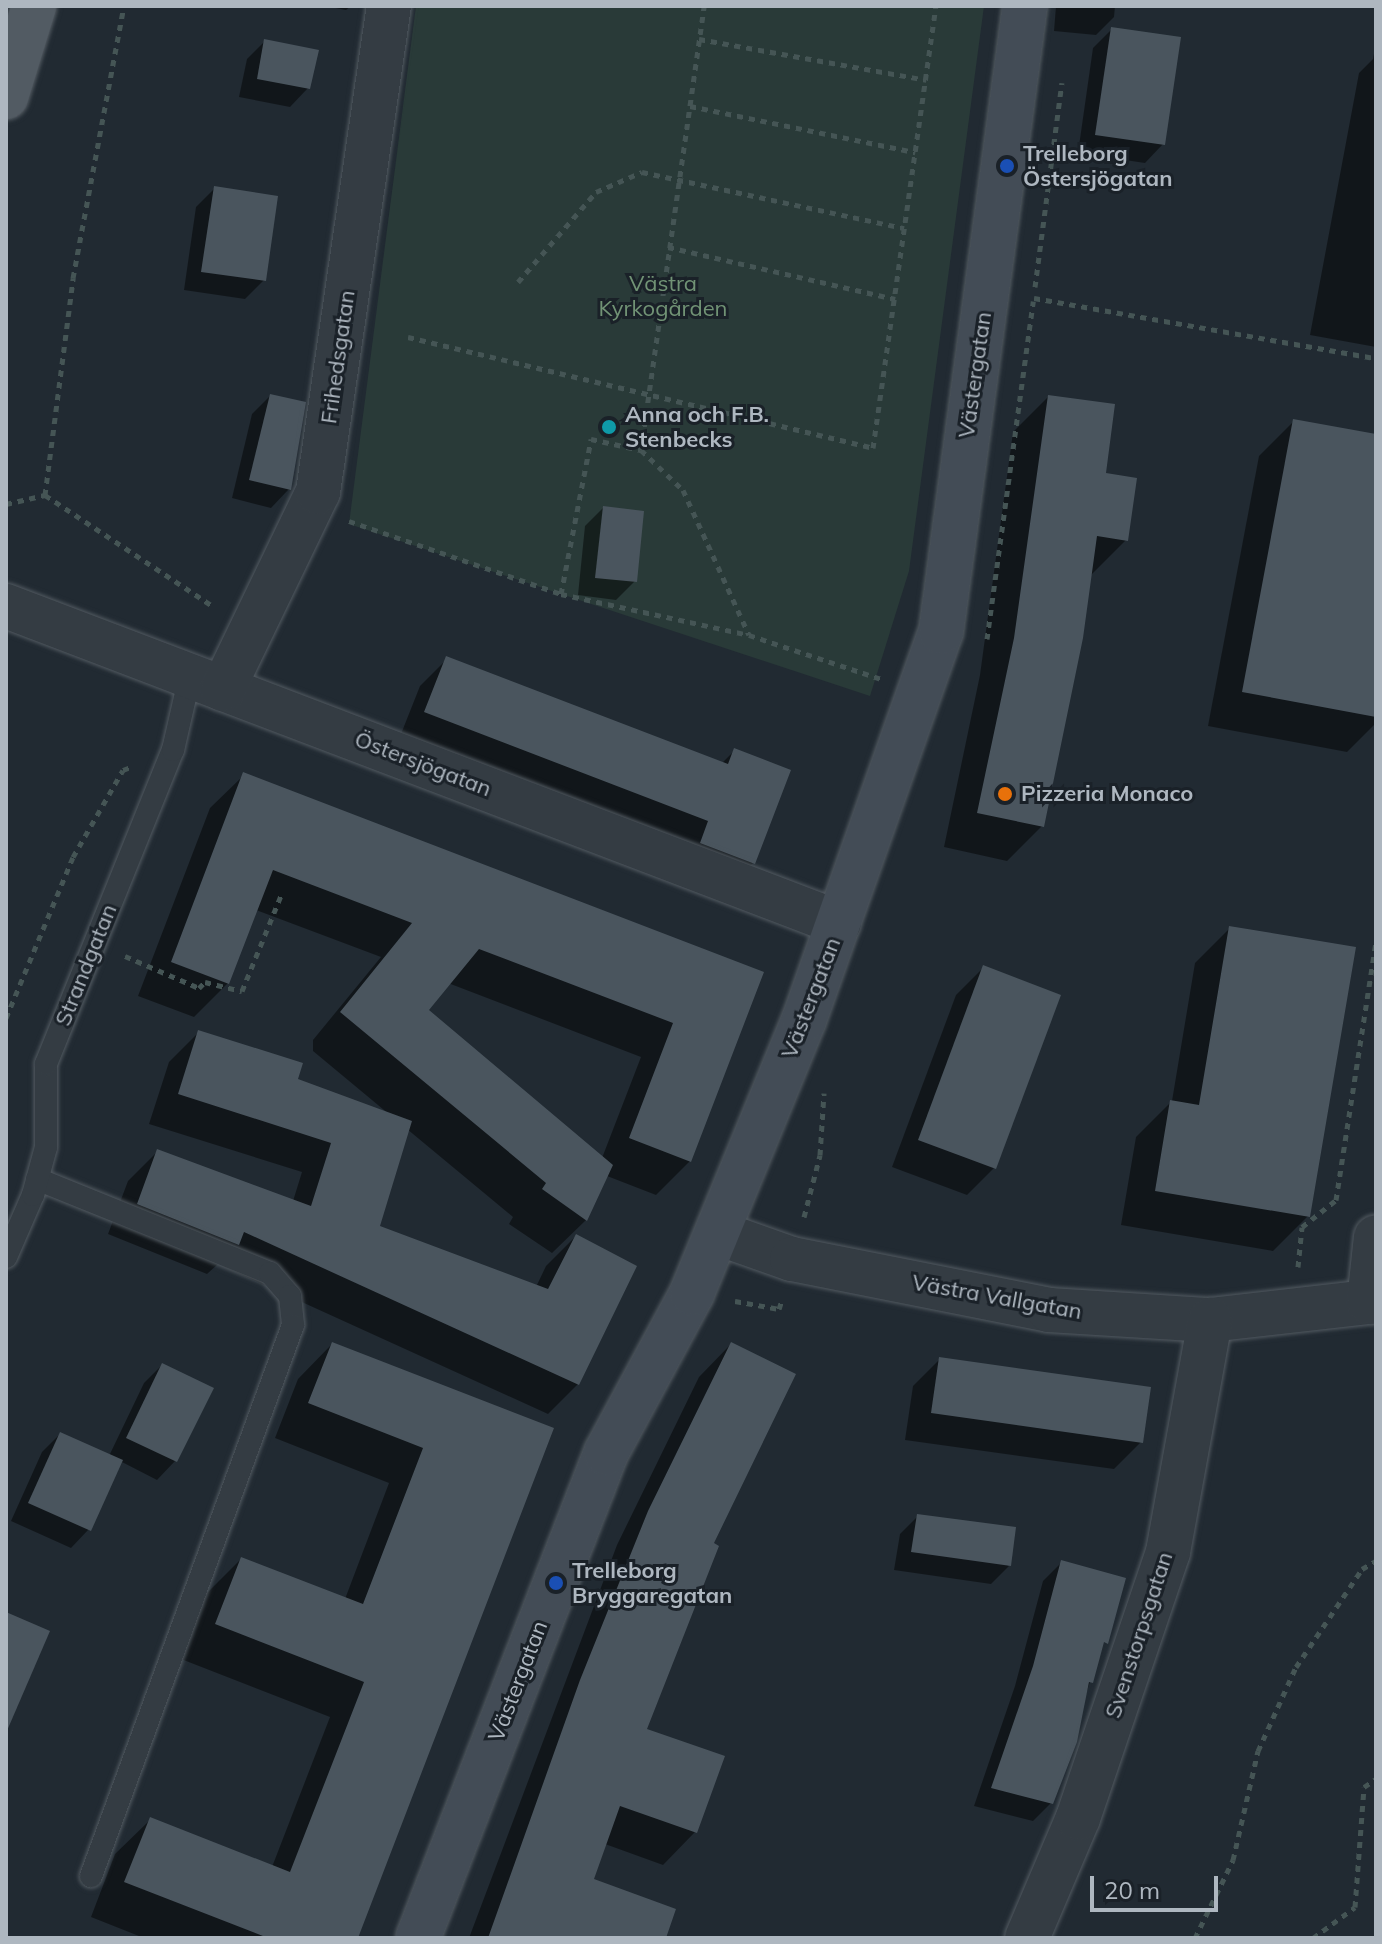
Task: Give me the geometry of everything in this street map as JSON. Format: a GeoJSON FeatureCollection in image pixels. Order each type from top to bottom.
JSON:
{"type":"FeatureCollection","features":[{"type":"Feature","properties":{"kind":"main road"},"geometry":{"type":"LineString","coordinates":[[6,97],[34,6]]}},
{"type":"Feature","properties":{"kind":"street","name":"Frihedsgatan"},"geometry":{"type":"LineString","coordinates":[[207,683],[251,631],[318,492],[389,6]]}},
{"type":"Feature","properties":{"kind":"street","name":"Västergatan"},"geometry":{"type":"LineString","coordinates":[[418,1938],[606,1453],[718,1233],[839,923],[941,632],[1025,6]]}},
{"type":"Feature","properties":{"kind":"street","name":"Östersjögatan"},"geometry":{"type":"LineString","coordinates":[[6,606],[839,923]]}},
{"type":"Feature","properties":{"kind":"street","name":"Västra Vallgatan"},"geometry":{"type":"LineString","coordinates":[[718,1233],[792,1259],[1049,1310],[1210,1320],[1372,1301]]}},
{"type":"Feature","properties":{"kind":"street"},"geometry":{"type":"LineString","coordinates":[[1372,1301],[1376,1237]]}},
{"type":"Feature","properties":{"kind":"street","name":"Svenstorpsgatan"},"geometry":{"type":"LineString","coordinates":[[1027,1938],[1078,1818],[1168,1552],[1210,1320]]}},
{"type":"Feature","properties":{"kind":"lane","name":"Strandgatan"},"geometry":{"type":"LineString","coordinates":[[6,1257],[37,1179],[46,1147],[46,1064],[173,750],[207,683]]}},
{"type":"Feature","properties":{"kind":"lane"},"geometry":{"type":"LineString","coordinates":[[37,1179],[270,1273],[290,1296],[293,1325],[91,1876]]}},
{"type":"Feature","properties":{"kind":"path"},"geometry":{"type":"LineString","coordinates":[[45,495],[73,278],[124,6]]}},
{"type":"Feature","properties":{"kind":"path"},"geometry":{"type":"LineString","coordinates":[[641,450],[704,6]]}},
{"type":"Feature","properties":{"kind":"path"},"geometry":{"type":"LineString","coordinates":[[408,337],[873,448],[936,6]]}},
{"type":"Feature","properties":{"kind":"path"},"geometry":{"type":"LineString","coordinates":[[699,39],[926,80]]}},
{"type":"Feature","properties":{"kind":"path"},"geometry":{"type":"LineString","coordinates":[[690,106],[915,152]]}},
{"type":"Feature","properties":{"kind":"path"},"geometry":{"type":"LineString","coordinates":[[518,282],[596,192],[642,172],[904,228]]}},
{"type":"Feature","properties":{"kind":"path"},"geometry":{"type":"LineString","coordinates":[[668,247],[895,299]]}},
{"type":"Feature","properties":{"kind":"path"},"geometry":{"type":"LineString","coordinates":[[1034,298],[1376,358]]}},
{"type":"Feature","properties":{"kind":"path"},"geometry":{"type":"LineString","coordinates":[[561,594],[591,439],[641,450],[683,490],[749,635]]}},
{"type":"Feature","properties":{"kind":"path"},"geometry":{"type":"LineString","coordinates":[[6,504],[45,495],[251,631]]}},
{"type":"Feature","properties":{"kind":"path"},"geometry":{"type":"LineString","coordinates":[[311,508],[561,594],[749,635],[920,692]]}},
{"type":"Feature","properties":{"kind":"path"},"geometry":{"type":"LineString","coordinates":[[6,1018],[73,857],[123,770],[173,750]]}},
{"type":"Feature","properties":{"kind":"path"},"geometry":{"type":"LineString","coordinates":[[95,943],[199,988],[205,982],[242,991],[282,893]]}},
{"type":"Feature","properties":{"kind":"path"},"geometry":{"type":"LineString","coordinates":[[1294,1308],[1302,1227],[1336,1200],[1376,943]]}},
{"type":"Feature","properties":{"kind":"path"},"geometry":{"type":"LineString","coordinates":[[779,1309],[820,1155],[824,1090]]}},
{"type":"Feature","properties":{"kind":"path"},"geometry":{"type":"LineString","coordinates":[[1195,1938],[1233,1860],[1258,1751],[1296,1667],[1362,1569],[1376,1561]]}},
{"type":"Feature","properties":{"kind":"path"},"geometry":{"type":"LineString","coordinates":[[1313,1938],[1355,1907],[1364,1787],[1376,1779]]}},
{"type":"Feature","properties":{"kind":"green space","name":"Västra Kyrkogården"},"geometry":{"type":"Polygon","coordinates":[[[416,6],[984,6],[909,571],[870,696],[349,524],[416,6]]]}},
{"type":"Feature","properties":{"kind":"building"},"geometry":{"type":"Polygon","coordinates":[[[1111,27],[1181,37],[1165,145],[1095,135],[1111,27]]]}},
{"type":"Feature","properties":{"kind":"building"},"geometry":{"type":"Polygon","coordinates":[[[264,39],[319,50],[310,89],[257,79],[264,39]]]}},
{"type":"Feature","properties":{"kind":"building"},"geometry":{"type":"Polygon","coordinates":[[[214,186],[278,196],[266,281],[201,272],[214,186]]]}},
{"type":"Feature","properties":{"kind":"building"},"geometry":{"type":"Polygon","coordinates":[[[270,394],[306,402],[291,490],[249,480],[270,394]]]}},
{"type":"Feature","properties":{"kind":"building"},"geometry":{"type":"Polygon","coordinates":[[[1048,395],[1115,404],[1106,473],[1137,478],[1128,541],[1097,536],[1083,638],[1044,827],[977,813],[1014,638],[1048,395]]]}},
{"type":"Feature","properties":{"kind":"building"},"geometry":{"type":"Polygon","coordinates":[[[1293,419],[1376,434],[1376,717],[1242,692],[1293,419]]]}},
{"type":"Feature","properties":{"kind":"building"},"geometry":{"type":"Polygon","coordinates":[[[603,506],[644,511],[637,582],[595,578],[603,506]]]}},
{"type":"Feature","properties":{"kind":"building"},"geometry":{"type":"Polygon","coordinates":[[[446,656],[728,764],[734,748],[791,770],[755,864],[700,843],[708,821],[424,712],[446,656]]]}},
{"type":"Feature","properties":{"kind":"building"},"geometry":{"type":"Polygon","coordinates":[[[243,772],[764,972],[691,1162],[629,1138],[673,1023],[479,949],[429,1010],[613,1165],[587,1221],[542,1189],[546,1183],[340,1012],[412,923],[273,870],[229,984],[171,962],[243,772]]]}},
{"type":"Feature","properties":{"kind":"building"},"geometry":{"type":"Polygon","coordinates":[[[1229,926],[1356,947],[1310,1217],[1155,1191],[1170,1100],[1199,1105],[1229,926]]]}},
{"type":"Feature","properties":{"kind":"building"},"geometry":{"type":"Polygon","coordinates":[[[983,965],[1061,995],[996,1169],[918,1140],[983,965]]]}},
{"type":"Feature","properties":{"kind":"building"},"geometry":{"type":"Polygon","coordinates":[[[198,1030],[303,1063],[298,1079],[412,1121],[380,1226],[548,1289],[576,1234],[637,1266],[579,1385],[244,1232],[239,1245],[137,1204],[157,1149],[311,1206],[331,1143],[178,1094],[198,1030]]]}},
{"type":"Feature","properties":{"kind":"building"},"geometry":{"type":"Polygon","coordinates":[[[332,1342],[554,1428],[358,1938],[268,1938],[124,1882],[150,1817],[290,1872],[364,1682],[215,1624],[241,1557],[363,1604],[423,1448],[308,1403],[332,1342]]]}},
{"type":"Feature","properties":{"kind":"building"},"geometry":{"type":"Polygon","coordinates":[[[731,1342],[796,1374],[714,1543],[719,1546],[647,1729],[725,1756],[697,1833],[620,1806],[594,1879],[676,1909],[666,1938],[488,1938],[580,1680],[648,1511],[731,1342]]]}},
{"type":"Feature","properties":{"kind":"building"},"geometry":{"type":"Polygon","coordinates":[[[939,1357],[1151,1387],[1143,1443],[931,1413],[939,1357]]]}},
{"type":"Feature","properties":{"kind":"building"},"geometry":{"type":"Polygon","coordinates":[[[162,1363],[214,1388],[177,1462],[126,1438],[162,1363]]]}},
{"type":"Feature","properties":{"kind":"building"},"geometry":{"type":"Polygon","coordinates":[[[60,1432],[123,1460],[91,1531],[28,1503],[60,1432]]]}},
{"type":"Feature","properties":{"kind":"building"},"geometry":{"type":"Polygon","coordinates":[[[917,1514],[1016,1527],[1011,1566],[911,1552],[917,1514]]]}},
{"type":"Feature","properties":{"kind":"building"},"geometry":{"type":"Polygon","coordinates":[[[1061,1560],[1126,1578],[1108,1644],[1104,1642],[1093,1683],[1089,1682],[1077,1742],[1053,1804],[991,1788],[1033,1666],[1061,1560]]]}},
{"type":"Feature","properties":{"kind":"building"},"geometry":{"type":"Polygon","coordinates":[[[6,1612],[50,1631],[6,1733],[6,1612]]]}},
{"type":"Feature","properties":{"kind":"place","name":"Trelleborg Östersjögatan"},"geometry":{"type":"Point","coordinates":[1007,166]}},
{"type":"Feature","properties":{"kind":"place","name":"Anna och F.B. Stenbecks"},"geometry":{"type":"Point","coordinates":[609,427]}},
{"type":"Feature","properties":{"kind":"place","name":"Pizzeria Monaco"},"geometry":{"type":"Point","coordinates":[1005,794]}},
{"type":"Feature","properties":{"kind":"place","name":"Trelleborg Bryggaregatan"},"geometry":{"type":"Point","coordinates":[556,1583]}}]}
